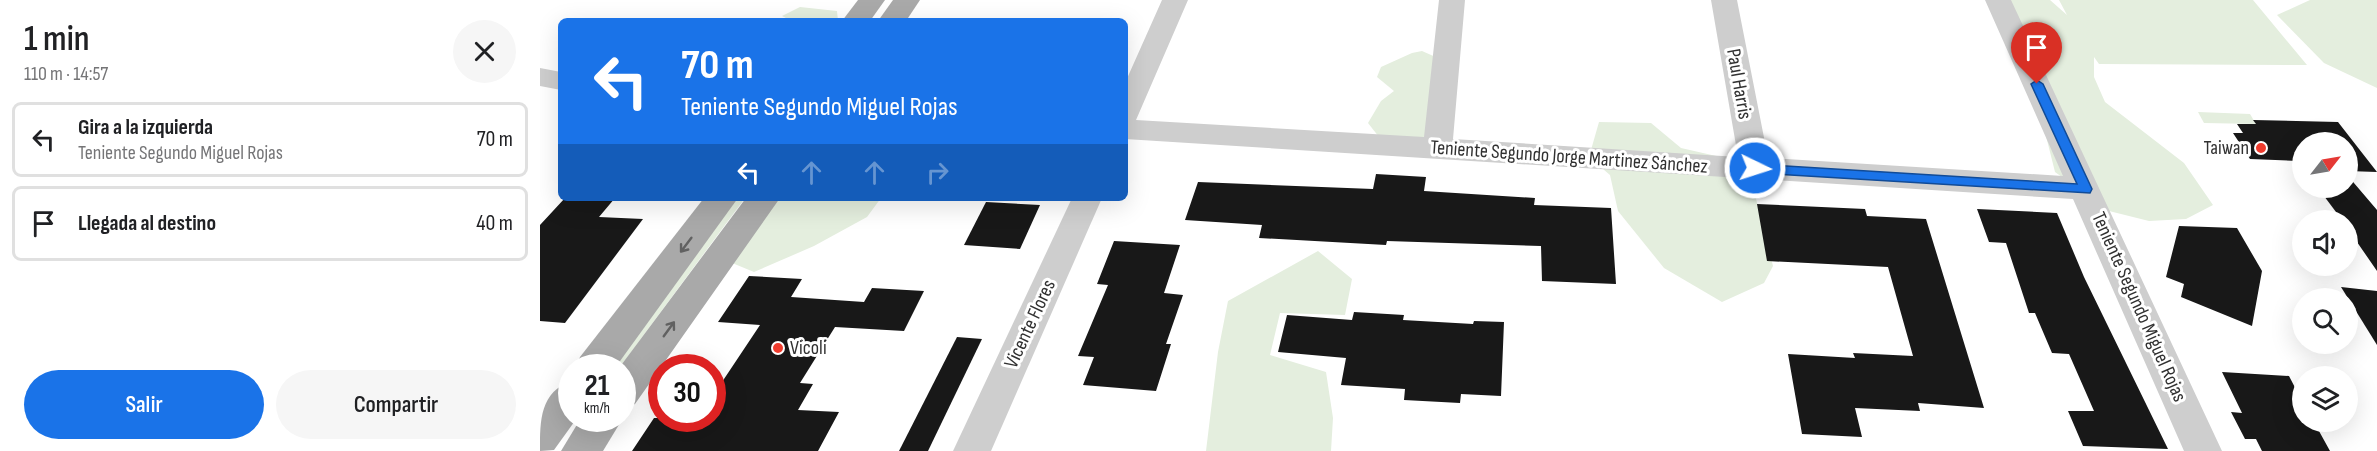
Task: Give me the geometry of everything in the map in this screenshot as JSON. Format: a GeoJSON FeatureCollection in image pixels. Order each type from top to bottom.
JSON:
{"type":"FeatureCollection","features":[{"type":"Feature","properties":{"kind":"main road"},"geometry":{"type":"LineString","coordinates":[[858,18],[872,0]]}},
{"type":"Feature","properties":{"kind":"main road"},"geometry":{"type":"LineString","coordinates":[[894,18],[907,0]]}},
{"type":"Feature","properties":{"kind":"main road"},"geometry":{"type":"LineString","coordinates":[[604,354],[720,201]]}},
{"type":"Feature","properties":{"kind":"main road"},"geometry":{"type":"LineString","coordinates":[[636,374],[762,201]]}},
{"type":"Feature","properties":{"kind":"main road"},"geometry":{"type":"LineString","coordinates":[[540,438],[558,414]]}},
{"type":"Feature","properties":{"kind":"main road"},"geometry":{"type":"LineString","coordinates":[[580,451],[594,432]]}},
{"type":"Feature","properties":{"kind":"street"},"geometry":{"type":"LineString","coordinates":[[1128,108],[1175,0]]}},
{"type":"Feature","properties":{"kind":"street"},"geometry":{"type":"LineString","coordinates":[[1437,148],[1452,0]]}},
{"type":"Feature","properties":{"kind":"street","name":"Paul Harris"},"geometry":{"type":"LineString","coordinates":[[1724,0],[1755,168]]}},
{"type":"Feature","properties":{"kind":"street","name":"Teniente Segundo Miguel Rojas"},"geometry":{"type":"LineString","coordinates":[[1998,0],[2204,451]]}},
{"type":"Feature","properties":{"kind":"street"},"geometry":{"type":"LineString","coordinates":[[540,77],[558,80]]}},
{"type":"Feature","properties":{"kind":"street","name":"Teniente Segundo Jorge Martinez Sánchez"},"geometry":{"type":"LineString","coordinates":[[1128,129],[2086,189]]}},
{"type":"Feature","properties":{"kind":"street","name":"Vicente Flores"},"geometry":{"type":"LineString","coordinates":[[972,451],[1086,201]]}},
{"type":"Feature","properties":{"kind":"green space"},"geometry":{"type":"Polygon","coordinates":[[[1990,0],[2050,0],[2067,15],[2059,0],[2253,0],[2307,65],[2099,64],[2094,57],[2094,77],[2105,102],[2184,163],[2213,205],[2186,219],[2149,221],[2109,211],[2055,172],[2040,112],[1990,0]]]}},
{"type":"Feature","properties":{"kind":"green space"},"geometry":{"type":"Polygon","coordinates":[[[2310,0],[2377,0],[2377,88],[2324,63],[2277,15],[2310,0]]]}},
{"type":"Feature","properties":{"kind":"green space"},"geometry":{"type":"Polygon","coordinates":[[[800,7],[837,11],[838,18],[786,18],[782,16],[800,7]]]}},
{"type":"Feature","properties":{"kind":"green space"},"geometry":{"type":"Polygon","coordinates":[[[1422,51],[1447,62],[1434,143],[1379,137],[1368,123],[1381,101],[1394,91],[1377,77],[1381,67],[1422,51]]]}},
{"type":"Feature","properties":{"kind":"green space"},"geometry":{"type":"Polygon","coordinates":[[[2198,112],[2250,114],[2256,124],[2204,123],[2198,112]]]}},
{"type":"Feature","properties":{"kind":"green space"},"geometry":{"type":"Polygon","coordinates":[[[1599,122],[1651,123],[1681,148],[1747,163],[1773,266],[1764,283],[1722,302],[1664,268],[1618,211],[1610,175],[1589,157],[1599,122]]]}},
{"type":"Feature","properties":{"kind":"green space"},"geometry":{"type":"Polygon","coordinates":[[[735,201],[743,201],[630,354],[621,354],[735,201]]]}},
{"type":"Feature","properties":{"kind":"green space"},"geometry":{"type":"Polygon","coordinates":[[[756,201],[879,201],[867,217],[814,246],[754,272],[720,258],[756,201]]]}},
{"type":"Feature","properties":{"kind":"green space"},"geometry":{"type":"Polygon","coordinates":[[[1318,251],[1352,279],[1345,315],[1280,313],[1270,355],[1326,372],[1333,418],[1331,451],[1206,451],[1218,352],[1228,301],[1318,251]]]}},
{"type":"Feature","properties":{"kind":"building","name":"Taiwan"},"geometry":{"type":"Polygon","coordinates":[[[2253,120],[2338,122],[2346,132],[2292,132],[2292,161],[2250,159],[2233,133],[2243,133],[2237,124],[2256,124],[2253,120]]]}},
{"type":"Feature","properties":{"kind":"building","name":"Taiwan"},"geometry":{"type":"Polygon","coordinates":[[[2358,148],[2377,172],[2358,171],[2358,148]]]}},
{"type":"Feature","properties":{"kind":"building"},"geometry":{"type":"Polygon","coordinates":[[[1376,174],[1426,177],[1424,191],[1535,198],[1534,205],[1611,208],[1616,284],[1542,281],[1541,246],[1387,241],[1386,245],[1259,238],[1262,225],[1185,220],[1198,182],[1373,189],[1376,174]]]}},
{"type":"Feature","properties":{"kind":"building"},"geometry":{"type":"Polygon","coordinates":[[[2358,188],[2377,210],[2377,271],[2358,243],[2358,210],[2334,210],[2326,198],[2358,198],[2358,188]]]}},
{"type":"Feature","properties":{"kind":"building"},"geometry":{"type":"Polygon","coordinates":[[[562,201],[612,201],[599,217],[643,219],[565,323],[540,321],[540,225],[562,201]]]}},
{"type":"Feature","properties":{"kind":"building"},"geometry":{"type":"Polygon","coordinates":[[[986,202],[1040,205],[1020,249],[964,245],[986,202]]]}},
{"type":"Feature","properties":{"kind":"building"},"geometry":{"type":"Polygon","coordinates":[[[1757,204],[1865,209],[1867,216],[1926,219],[1984,408],[1918,403],[1920,411],[1855,408],[1862,437],[1802,434],[1788,354],[1855,358],[1853,353],[1913,356],[1888,267],[1767,261],[1757,204]]]}},
{"type":"Feature","properties":{"kind":"building"},"geometry":{"type":"Polygon","coordinates":[[[1977,209],[2057,213],[2084,277],[2168,449],[2083,446],[2068,411],[2094,411],[2069,354],[2052,353],[2035,313],[2029,313],[2006,243],[1989,242],[1977,209]]]}},
{"type":"Feature","properties":{"kind":"building"},"geometry":{"type":"Polygon","coordinates":[[[2179,226],[2237,228],[2262,271],[2252,326],[2181,297],[2184,284],[2166,277],[2179,226]]]}},
{"type":"Feature","properties":{"kind":"building"},"geometry":{"type":"Polygon","coordinates":[[[1114,241],[1180,245],[1164,293],[1183,295],[1166,344],[1171,344],[1156,391],[1083,385],[1094,357],[1078,356],[1108,285],[1097,284],[1114,241]]]}},
{"type":"Feature","properties":{"kind":"building"},"geometry":{"type":"Polygon","coordinates":[[[749,276],[802,279],[791,297],[864,302],[872,288],[924,291],[904,331],[835,327],[800,383],[813,384],[798,410],[839,412],[818,451],[632,451],[648,427],[648,432],[726,432],[726,376],[760,325],[718,322],[749,276]]]}},
{"type":"Feature","properties":{"kind":"building"},"geometry":{"type":"Polygon","coordinates":[[[2358,289],[2377,291],[2377,345],[2358,314],[2358,289]]]}},
{"type":"Feature","properties":{"kind":"building"},"geometry":{"type":"Polygon","coordinates":[[[1354,312],[1404,315],[1403,320],[1473,324],[1474,321],[1504,322],[1501,396],[1461,394],[1460,403],[1404,400],[1405,389],[1341,385],[1346,358],[1278,352],[1287,315],[1352,320],[1354,312]]]}},
{"type":"Feature","properties":{"kind":"building"},"geometry":{"type":"Polygon","coordinates":[[[957,337],[982,339],[928,451],[899,451],[957,337]]]}},
{"type":"Feature","properties":{"kind":"building"},"geometry":{"type":"Polygon","coordinates":[[[2222,372],[2289,376],[2292,382],[2292,432],[2320,432],[2330,451],[2262,451],[2256,439],[2245,439],[2231,412],[2242,413],[2222,372]]]}},
{"type":"Feature","properties":{"kind":"place","name":"Taiwan"},"geometry":{"type":"Point","coordinates":[2261,148]}},
{"type":"Feature","properties":{"kind":"place","name":"Vicoli"},"geometry":{"type":"Point","coordinates":[778,348]}},
{"type":"Feature","properties":{"kind":"route"},"geometry":{"type":"LineString","coordinates":[[1755,168],[2086,189],[2037,84]]}}]}
